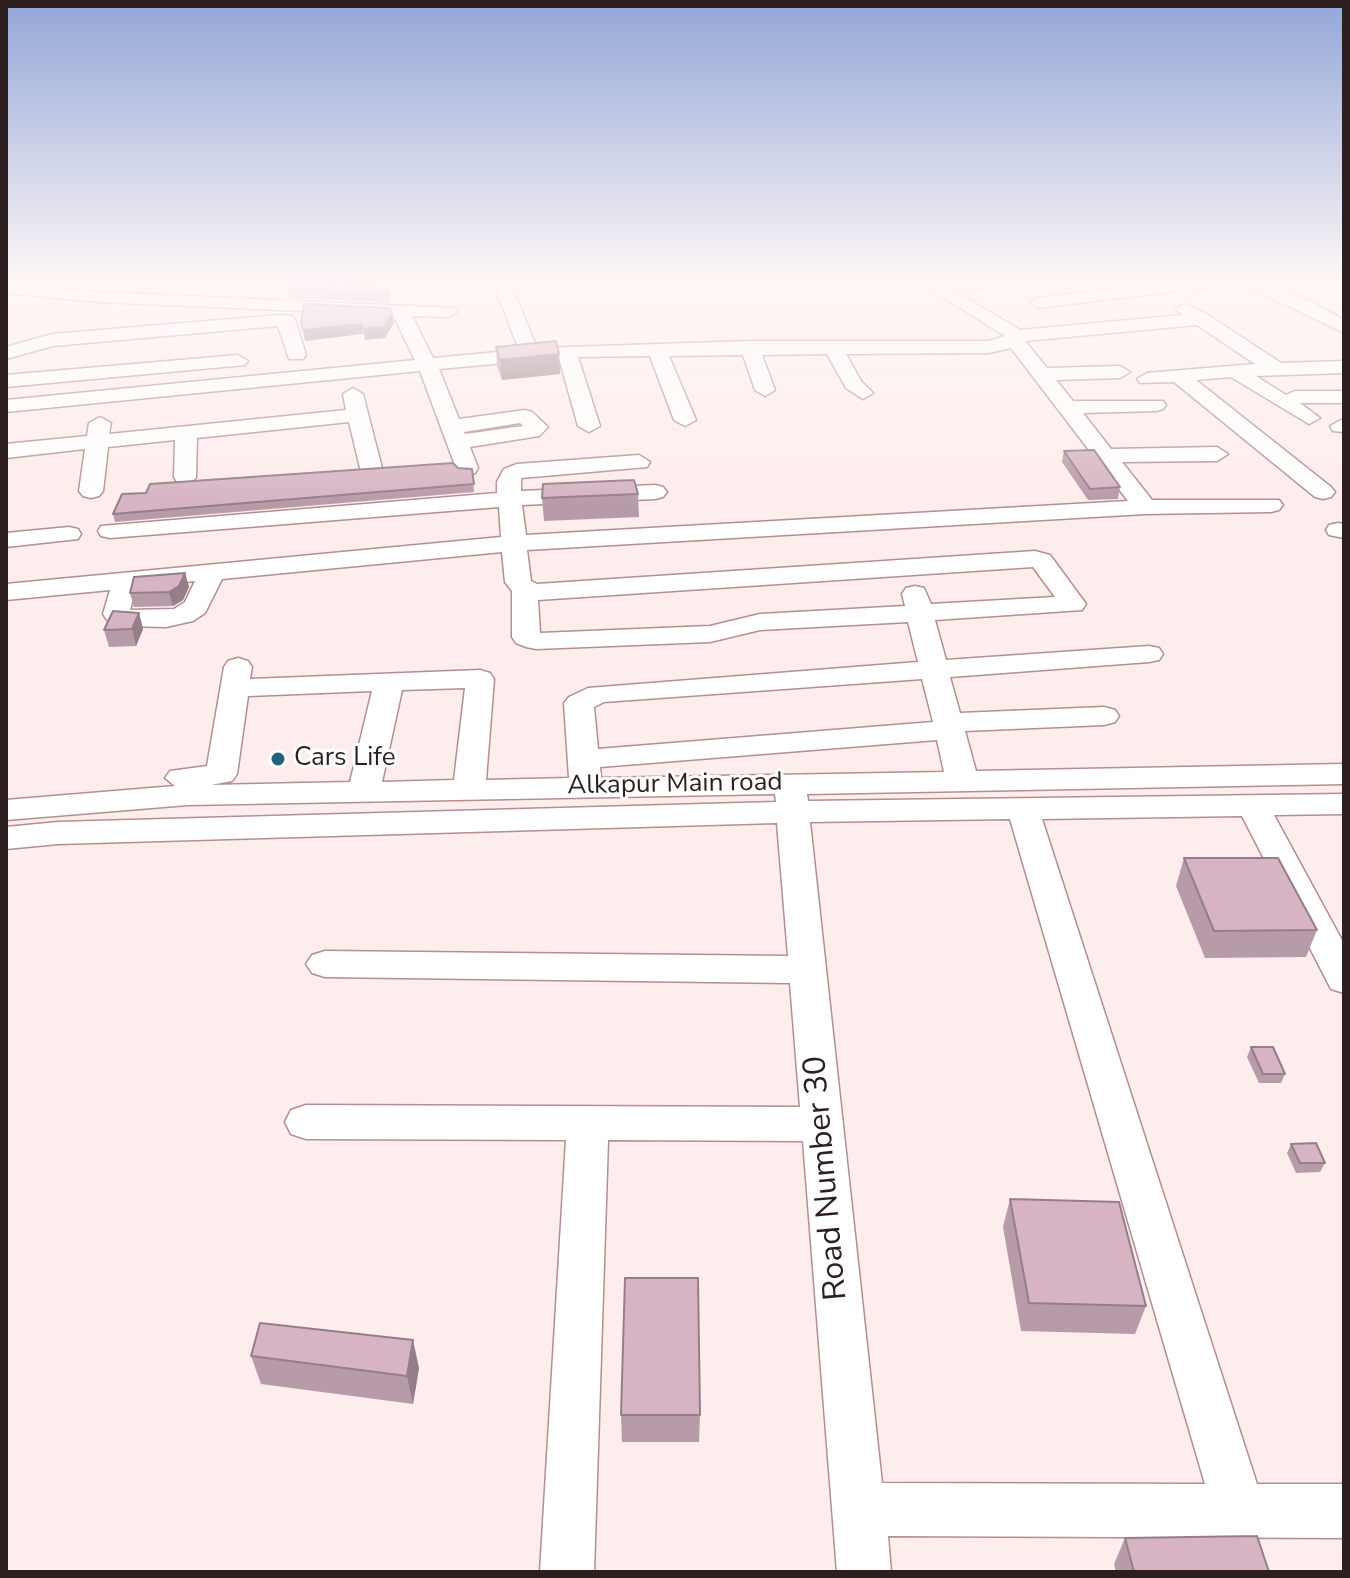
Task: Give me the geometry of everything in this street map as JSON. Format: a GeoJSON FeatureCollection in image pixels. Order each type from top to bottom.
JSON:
{"type":"FeatureCollection","features":[{"type":"Feature","properties":{"kind":"street"},"geometry":{"type":"LineString","coordinates":[[416,356],[467,468]]}},
{"type":"Feature","properties":{"kind":"street"},"geometry":{"type":"LineString","coordinates":[[6,406],[496,356]]}},
{"type":"Feature","properties":{"kind":"street"},"geometry":{"type":"LineString","coordinates":[[568,356],[589,426]]}},
{"type":"Feature","properties":{"kind":"street"},"geometry":{"type":"LineString","coordinates":[[659,356],[685,420]]}},
{"type":"Feature","properties":{"kind":"street"},"geometry":{"type":"LineString","coordinates":[[753,356],[765,390]]}},
{"type":"Feature","properties":{"kind":"street"},"geometry":{"type":"LineString","coordinates":[[838,356],[853,384],[864,394]]}},
{"type":"Feature","properties":{"kind":"street"},"geometry":{"type":"LineString","coordinates":[[1027,356],[1145,507]]}},
{"type":"Feature","properties":{"kind":"street"},"geometry":{"type":"LineString","coordinates":[[1257,356],[1275,368]]}},
{"type":"Feature","properties":{"kind":"street"},"geometry":{"type":"LineString","coordinates":[[6,381],[189,360],[246,360],[252,381]]}},
{"type":"Feature","properties":{"kind":"street"},"geometry":{"type":"LineString","coordinates":[[1147,379],[1275,368],[1344,367]]}},
{"type":"Feature","properties":{"kind":"street"},"geometry":{"type":"LineString","coordinates":[[348,371],[371,468]]}},
{"type":"Feature","properties":{"kind":"street"},"geometry":{"type":"LineString","coordinates":[[1235,371],[1309,418]]}},
{"type":"Feature","properties":{"kind":"street"},"geometry":{"type":"LineString","coordinates":[[1040,374],[1120,372]]}},
{"type":"Feature","properties":{"kind":"street"},"geometry":{"type":"LineString","coordinates":[[1178,376],[1323,492]]}},
{"type":"Feature","properties":{"kind":"street"},"geometry":{"type":"LineString","coordinates":[[91,491],[102,396]]}},
{"type":"Feature","properties":{"kind":"street"},"geometry":{"type":"LineString","coordinates":[[1295,397],[1344,397]]}},
{"type":"Feature","properties":{"kind":"street"},"geometry":{"type":"LineString","coordinates":[[1065,407],[1156,405]]}},
{"type":"Feature","properties":{"kind":"street"},"geometry":{"type":"LineString","coordinates":[[6,451],[358,415]]}},
{"type":"Feature","properties":{"kind":"street"},"geometry":{"type":"LineString","coordinates":[[185,477],[186,432]]}},
{"type":"Feature","properties":{"kind":"street"},"geometry":{"type":"LineString","coordinates":[[1103,456],[1217,454]]}},
{"type":"Feature","properties":{"kind":"street"},"geometry":{"type":"LineString","coordinates":[[525,590],[526,637],[529,641],[710,634],[760,622],[1073,604],[1041,560],[1035,559],[537,592],[525,590],[518,582],[509,491],[516,470],[639,462]]}},
{"type":"Feature","properties":{"kind":"street"},"geometry":{"type":"LineString","coordinates":[[114,522],[509,491],[655,492]]}},
{"type":"Feature","properties":{"kind":"street"},"geometry":{"type":"LineString","coordinates":[[6,592],[126,578],[514,543],[1145,507],[1271,505]]}},
{"type":"Feature","properties":{"kind":"street"},"geometry":{"type":"LineString","coordinates":[[885,521],[922,612],[963,783]]}},
{"type":"Feature","properties":{"kind":"street"},"geometry":{"type":"LineString","coordinates":[[6,540],[69,534]]}},
{"type":"Feature","properties":{"kind":"street"},"geometry":{"type":"LineString","coordinates":[[126,578],[116,614],[124,618],[166,619],[183,615],[196,607],[213,570]]}},
{"type":"Feature","properties":{"kind":"street"},"geometry":{"type":"LineString","coordinates":[[1104,716],[948,726],[585,773],[579,703],[589,696],[1149,654]]}},
{"type":"Feature","properties":{"kind":"street"},"geometry":{"type":"LineString","coordinates":[[173,796],[181,777],[221,774],[244,677],[389,682],[480,679],[469,789]]}},
{"type":"Feature","properties":{"kind":"street"},"geometry":{"type":"LineString","coordinates":[[364,792],[389,682]]}},
{"type":"Feature","properties":{"kind":"street","name":"Alkapur Main road"},"geometry":{"type":"LineString","coordinates":[[9,823],[173,796],[469,789],[585,773],[791,798],[1023,809],[1344,804]]}},
{"type":"Feature","properties":{"kind":"street","name":"Alkapur Main road"},"geometry":{"type":"LineString","coordinates":[[9,823],[58,833],[791,798],[963,783],[1344,774]]}},
{"type":"Feature","properties":{"kind":"street","name":"Road Number 30"},"geometry":{"type":"LineString","coordinates":[[791,798],[864,1572]]}},
{"type":"Feature","properties":{"kind":"street"},"geometry":{"type":"LineString","coordinates":[[1253,806],[1344,979]]}},
{"type":"Feature","properties":{"kind":"street"},"geometry":{"type":"LineString","coordinates":[[1023,809],[1239,1510]]}},
{"type":"Feature","properties":{"kind":"street"},"geometry":{"type":"LineString","coordinates":[[325,964],[807,970]]}},
{"type":"Feature","properties":{"kind":"street"},"geometry":{"type":"LineString","coordinates":[[306,1122],[822,1124]]}},
{"type":"Feature","properties":{"kind":"street"},"geometry":{"type":"LineString","coordinates":[[567,1572],[588,1123]]}},
{"type":"Feature","properties":{"kind":"street"},"geometry":{"type":"LineString","coordinates":[[858,1509],[1344,1511]]}},
{"type":"Feature","properties":{"kind":"building"},"geometry":{"type":"Polygon","coordinates":[[[499,356],[543,356],[500,360],[499,356]]]}},
{"type":"Feature","properties":{"kind":"building"},"geometry":{"type":"Polygon","coordinates":[[[1094,450],[1120,487],[1090,489],[1064,451],[1094,450]]]}},
{"type":"Feature","properties":{"kind":"building"},"geometry":{"type":"Polygon","coordinates":[[[453,463],[458,468],[472,469],[474,484],[113,514],[122,494],[146,493],[150,484],[453,463]]]}},
{"type":"Feature","properties":{"kind":"building"},"geometry":{"type":"Polygon","coordinates":[[[634,480],[638,494],[542,498],[543,484],[634,480]]]}},
{"type":"Feature","properties":{"kind":"building"},"geometry":{"type":"Polygon","coordinates":[[[185,573],[179,586],[169,592],[130,593],[134,577],[185,573]]]}},
{"type":"Feature","properties":{"kind":"building"},"geometry":{"type":"Polygon","coordinates":[[[113,611],[139,613],[132,629],[104,630],[113,611]]]}},
{"type":"Feature","properties":{"kind":"building"},"geometry":{"type":"Polygon","coordinates":[[[1184,858],[1278,858],[1317,930],[1214,931],[1184,858]]]}},
{"type":"Feature","properties":{"kind":"building"},"geometry":{"type":"Polygon","coordinates":[[[1251,1047],[1273,1047],[1285,1074],[1263,1074],[1251,1047]]]}},
{"type":"Feature","properties":{"kind":"building"},"geometry":{"type":"Polygon","coordinates":[[[1316,1143],[1325,1163],[1300,1163],[1291,1144],[1316,1143]]]}},
{"type":"Feature","properties":{"kind":"building"},"geometry":{"type":"Polygon","coordinates":[[[1010,1199],[1119,1202],[1146,1306],[1029,1303],[1010,1199]]]}},
{"type":"Feature","properties":{"kind":"building"},"geometry":{"type":"Polygon","coordinates":[[[625,1278],[698,1278],[700,1415],[621,1415],[625,1278]]]}},
{"type":"Feature","properties":{"kind":"building"},"geometry":{"type":"Polygon","coordinates":[[[260,1323],[413,1340],[407,1376],[251,1356],[260,1323]]]}},
{"type":"Feature","properties":{"kind":"building"},"geometry":{"type":"Polygon","coordinates":[[[1257,1536],[1269,1572],[1134,1572],[1125,1538],[1257,1536]]]}},
{"type":"Feature","properties":{"kind":"place","name":"Cars Life"},"geometry":{"type":"Point","coordinates":[278,759]}}]}
